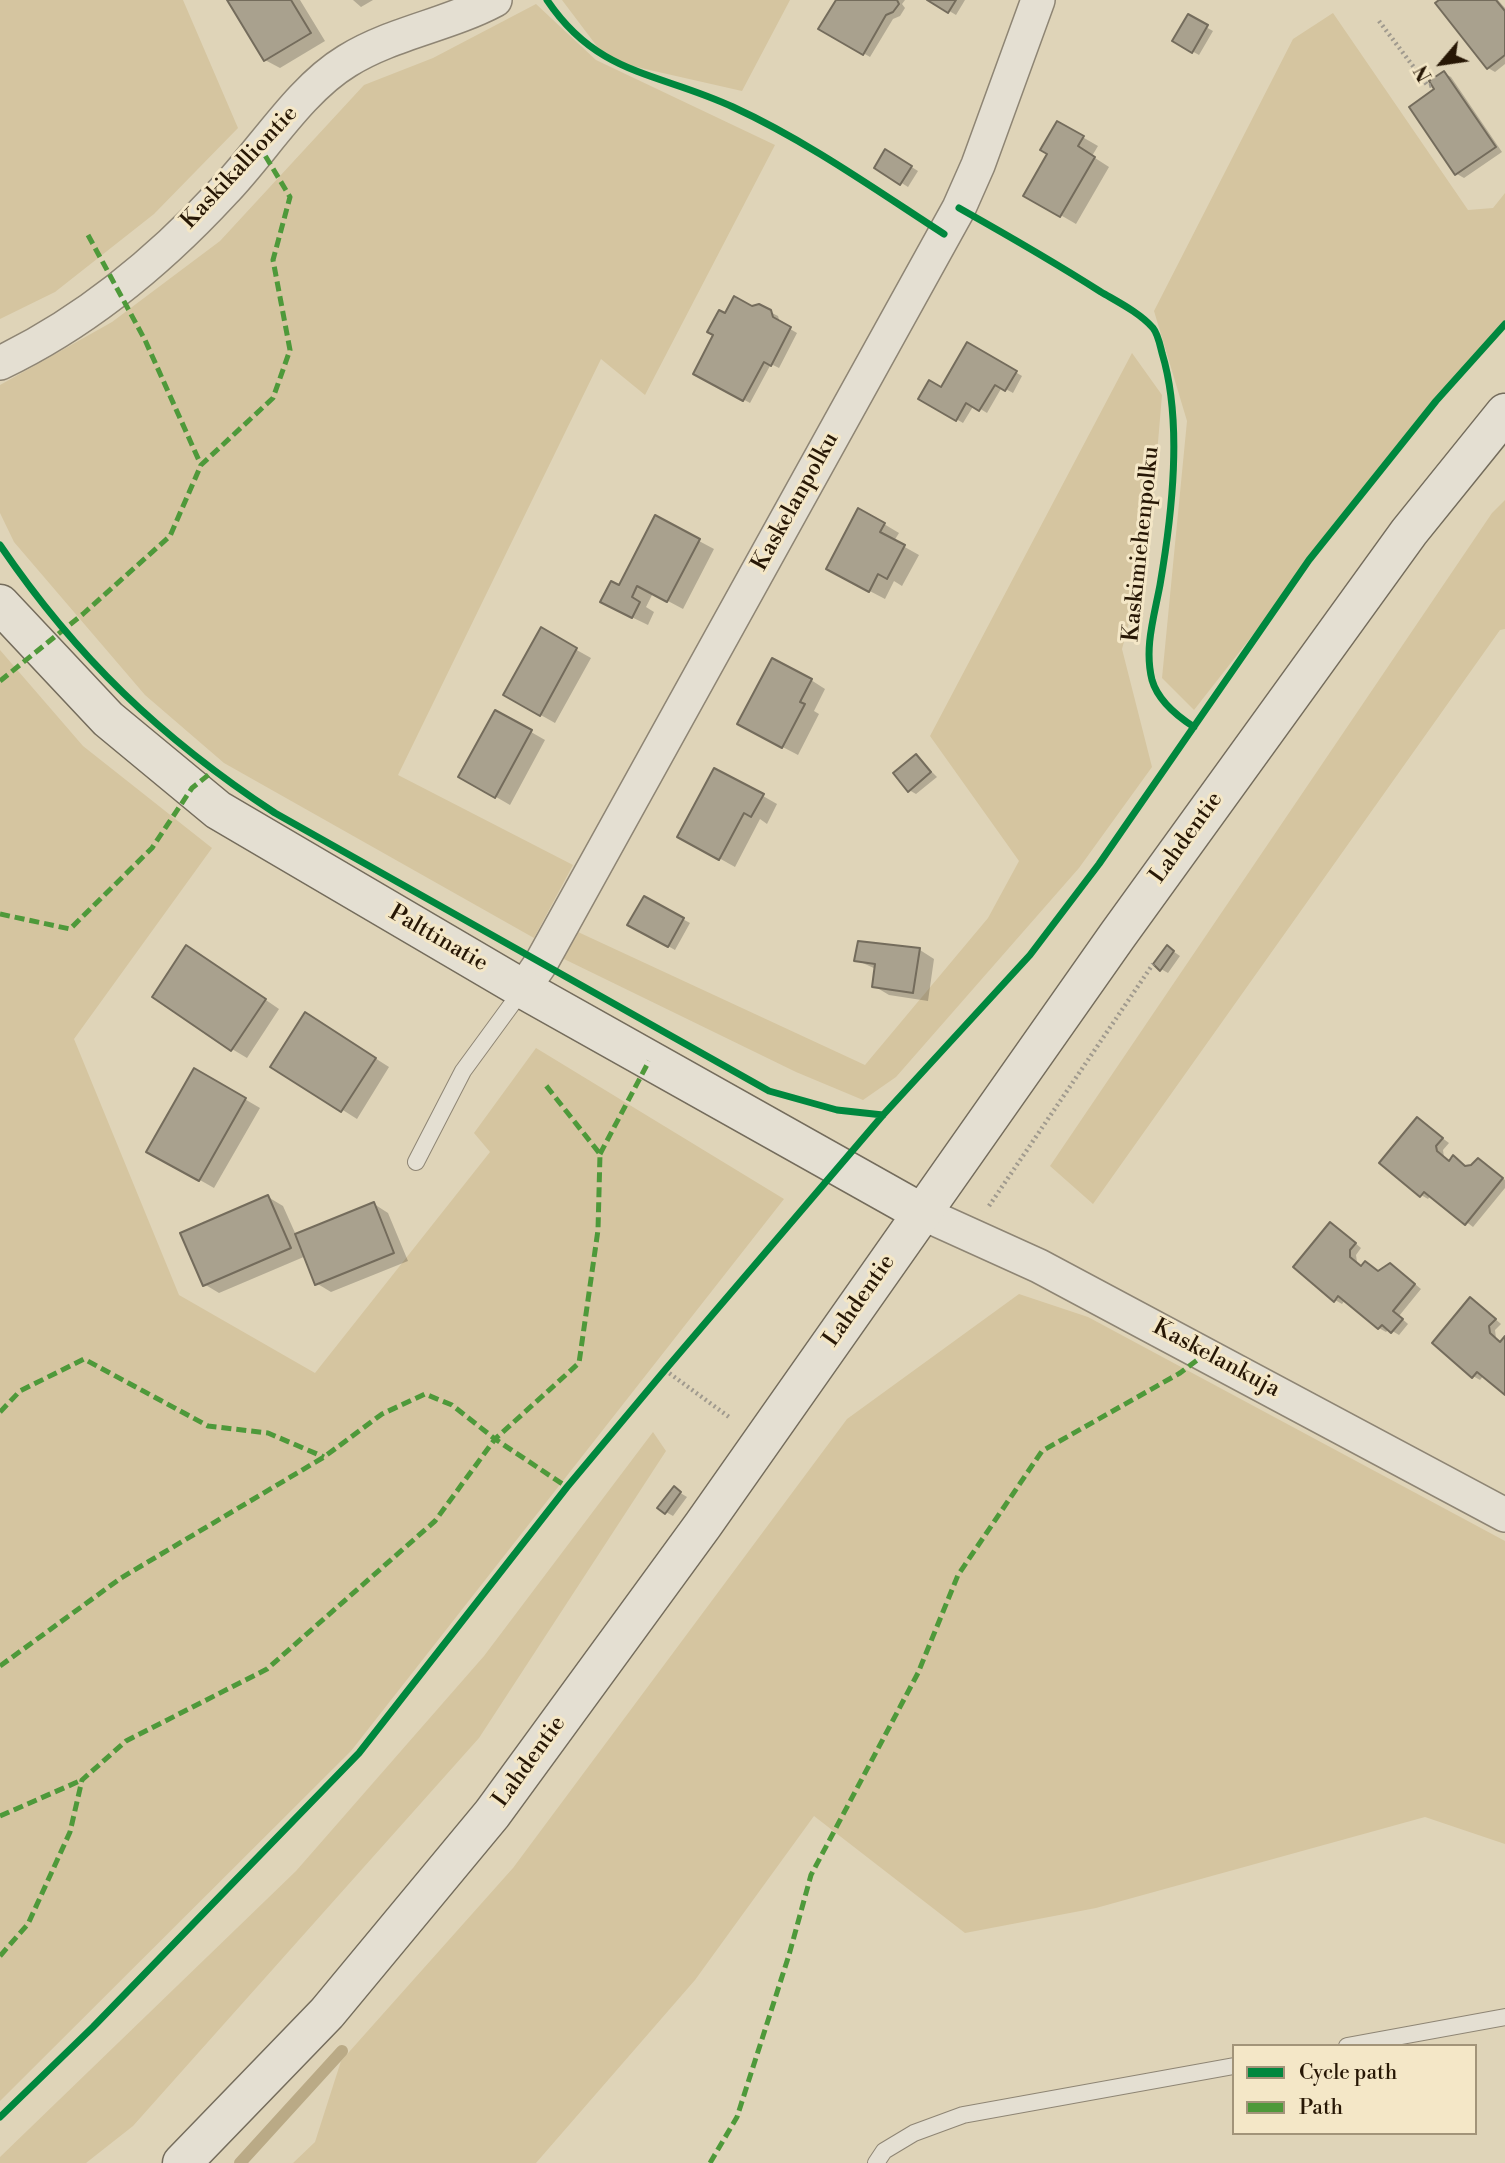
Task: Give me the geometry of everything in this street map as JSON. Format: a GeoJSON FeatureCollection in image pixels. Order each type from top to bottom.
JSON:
{"type":"FeatureCollection","features":[{"type":"Feature","properties":{"kind":"main road","name":"Lahdentie"},"geometry":{"type":"LineString","coordinates":[[182,2163],[327,2013],[492,1814],[703,1525],[922,1213],[1409,532],[1505,413]]}},
{"type":"Feature","properties":{"kind":"main road","name":"Palttinatie"},"geometry":{"type":"LineString","coordinates":[[0,604],[108,719],[218,810],[523,989],[922,1213]]}},
{"type":"Feature","properties":{"kind":"street","name":"Kaskikalliontie"},"geometry":{"type":"LineString","coordinates":[[0,363],[29,349],[134,277],[224,192],[272,132],[347,61],[495,0]]}},
{"type":"Feature","properties":{"kind":"street","name":"Kaskelanpolku"},"geometry":{"type":"LineString","coordinates":[[523,989],[541,963],[958,208],[978,165],[1038,0]]}},
{"type":"Feature","properties":{"kind":"street","name":"Kaskelankuja"},"geometry":{"type":"LineString","coordinates":[[922,1213],[1039,1266],[1505,1515]]}},
{"type":"Feature","properties":{"kind":"lane"},"geometry":{"type":"LineString","coordinates":[[416,1162],[463,1071],[523,989]]}},
{"type":"Feature","properties":{"kind":"lane"},"geometry":{"type":"LineString","coordinates":[[1358,2044],[1505,2017]]}},
{"type":"Feature","properties":{"kind":"lane"},"geometry":{"type":"LineString","coordinates":[[876,2163],[884,2151],[915,2133],[963,2115],[1232,2066]]}},
{"type":"Feature","properties":{"kind":"path"},"geometry":{"type":"LineString","coordinates":[[1379,21],[1428,86],[1432,85]]}},
{"type":"Feature","properties":{"kind":"path"},"geometry":{"type":"LineString","coordinates":[[1004,1183],[1153,964]]}},
{"type":"Feature","properties":{"kind":"path"},"geometry":{"type":"LineString","coordinates":[[656,1381],[673,1360]]}},
{"type":"Feature","properties":{"kind":"path"},"geometry":{"type":"LineString","coordinates":[[665,1370],[729,1417],[722,1427]]}},
{"type":"Feature","properties":{"kind":"shaded area"},"geometry":{"type":"Polygon","coordinates":[[[0,0],[183,0],[238,128],[154,214],[55,292],[0,319],[0,0]]]}},
{"type":"Feature","properties":{"kind":"shaded area"},"geometry":{"type":"Polygon","coordinates":[[[562,0],[790,0],[742,91],[632,66],[602,53],[562,0]]]}},
{"type":"Feature","properties":{"kind":"shaded area"},"geometry":{"type":"Polygon","coordinates":[[[536,4],[596,60],[775,145],[645,395],[601,359],[398,775],[573,865],[534,938],[224,763],[145,695],[14,542],[0,513],[0,385],[112,322],[220,241],[364,85],[433,58],[536,4]]]}},
{"type":"Feature","properties":{"kind":"shaded area"},"geometry":{"type":"Polygon","coordinates":[[[1333,13],[1468,210],[1493,208],[1505,193],[1505,322],[1436,401],[1194,710],[1162,678],[1187,421],[1154,311],[1293,39],[1333,13]]]}},
{"type":"Feature","properties":{"kind":"shaded area"},"geometry":{"type":"Polygon","coordinates":[[[1132,353],[1162,395],[1149,548],[1122,649],[1152,767],[1079,868],[896,1077],[863,1100],[796,1072],[562,958],[578,932],[865,1065],[988,918],[1019,861],[930,736],[1132,353]]]}},
{"type":"Feature","properties":{"kind":"shaded area"},"geometry":{"type":"Polygon","coordinates":[[[1505,500],[1505,629],[1500,630],[1093,1204],[1050,1166],[1492,513],[1505,500]]]}},
{"type":"Feature","properties":{"kind":"shaded area"},"geometry":{"type":"Polygon","coordinates":[[[0,650],[83,746],[212,848],[74,1039],[179,1295],[315,1373],[490,1152],[474,1133],[536,1048],[784,1199],[351,1751],[0,2101],[0,650]]]}},
{"type":"Feature","properties":{"kind":"shaded area"},"geometry":{"type":"Polygon","coordinates":[[[1019,1294],[1088,1317],[1505,1541],[1505,1844],[1425,1817],[1096,1908],[965,1933],[814,1816],[695,1980],[536,2163],[293,2163],[315,2142],[341,2061],[513,1868],[847,1419],[1019,1294]]]}},
{"type":"Feature","properties":{"kind":"shaded area"},"geometry":{"type":"Polygon","coordinates":[[[653,1432],[666,1451],[479,1738],[133,2126],[86,2163],[0,2163],[0,2157],[296,1871],[484,1656],[653,1432]]]}},
{"type":"Feature","properties":{"kind":"building"},"geometry":{"type":"Polygon","coordinates":[[[227,0],[291,0],[311,33],[264,61],[227,0]]]}},
{"type":"Feature","properties":{"kind":"building"},"geometry":{"type":"Polygon","coordinates":[[[836,0],[897,0],[899,4],[893,12],[886,15],[863,55],[818,29],[836,0]]]}},
{"type":"Feature","properties":{"kind":"building"},"geometry":{"type":"Polygon","coordinates":[[[927,0],[956,0],[948,13],[927,0]]]}},
{"type":"Feature","properties":{"kind":"building"},"geometry":{"type":"Polygon","coordinates":[[[1439,0],[1496,0],[1505,11],[1505,55],[1487,69],[1435,3],[1439,0]]]}},
{"type":"Feature","properties":{"kind":"building"},"geometry":{"type":"Polygon","coordinates":[[[1188,14],[1208,25],[1192,53],[1172,41],[1188,14]]]}},
{"type":"Feature","properties":{"kind":"building"},"geometry":{"type":"Polygon","coordinates":[[[1444,71],[1496,147],[1455,175],[1409,107],[1434,89],[1429,81],[1444,71]]]}},
{"type":"Feature","properties":{"kind":"building"},"geometry":{"type":"Polygon","coordinates":[[[1057,121],[1084,136],[1078,146],[1095,157],[1060,217],[1023,196],[1047,154],[1040,150],[1057,121]]]}},
{"type":"Feature","properties":{"kind":"building"},"geometry":{"type":"Polygon","coordinates":[[[885,149],[912,166],[900,185],[874,168],[885,149]]]}},
{"type":"Feature","properties":{"kind":"building"},"geometry":{"type":"Polygon","coordinates":[[[734,296],[752,306],[759,304],[771,310],[773,317],[791,327],[771,366],[764,362],[743,401],[693,374],[713,335],[707,332],[719,310],[725,313],[734,296]]]}},
{"type":"Feature","properties":{"kind":"building"},"geometry":{"type":"Polygon","coordinates":[[[967,342],[1017,371],[1005,391],[995,385],[979,411],[966,403],[956,421],[918,399],[929,380],[941,387],[967,342]]]}},
{"type":"Feature","properties":{"kind":"building"},"geometry":{"type":"Polygon","coordinates":[[[858,508],[885,523],[880,532],[905,545],[887,579],[878,574],[869,592],[826,569],[858,508]]]}},
{"type":"Feature","properties":{"kind":"building"},"geometry":{"type":"Polygon","coordinates":[[[655,515],[700,539],[667,602],[637,586],[632,597],[640,602],[632,618],[600,602],[611,581],[619,585],[655,515]]]}},
{"type":"Feature","properties":{"kind":"building"},"geometry":{"type":"Polygon","coordinates":[[[541,627],[577,648],[540,716],[503,695],[541,627]]]}},
{"type":"Feature","properties":{"kind":"building"},"geometry":{"type":"Polygon","coordinates":[[[772,658],[812,679],[800,702],[805,704],[782,748],[737,724],[772,658]]]}},
{"type":"Feature","properties":{"kind":"building"},"geometry":{"type":"Polygon","coordinates":[[[495,710],[532,730],[495,798],[458,777],[495,710]]]}},
{"type":"Feature","properties":{"kind":"building"},"geometry":{"type":"Polygon","coordinates":[[[916,754],[931,772],[908,792],[893,773],[916,754]]]}},
{"type":"Feature","properties":{"kind":"building"},"geometry":{"type":"Polygon","coordinates":[[[714,768],[764,794],[751,817],[744,813],[719,860],[677,837],[714,768]]]}},
{"type":"Feature","properties":{"kind":"building"},"geometry":{"type":"Polygon","coordinates":[[[644,896],[684,918],[668,947],[627,925],[644,896]]]}},
{"type":"Feature","properties":{"kind":"building"},"geometry":{"type":"Polygon","coordinates":[[[858,941],[920,948],[913,993],[872,987],[875,964],[854,961],[858,941]]]}},
{"type":"Feature","properties":{"kind":"building"},"geometry":{"type":"Polygon","coordinates":[[[186,945],[266,999],[231,1051],[152,997],[186,945]]]}},
{"type":"Feature","properties":{"kind":"building"},"geometry":{"type":"Polygon","coordinates":[[[1167,945],[1174,951],[1160,971],[1153,964],[1167,945]]]}},
{"type":"Feature","properties":{"kind":"building"},"geometry":{"type":"Polygon","coordinates":[[[305,1012],[376,1058],[341,1112],[270,1067],[305,1012]]]}},
{"type":"Feature","properties":{"kind":"building"},"geometry":{"type":"Polygon","coordinates":[[[194,1068],[246,1098],[199,1181],[146,1152],[194,1068]]]}},
{"type":"Feature","properties":{"kind":"building"},"geometry":{"type":"Polygon","coordinates":[[[1417,1117],[1443,1138],[1436,1146],[1437,1151],[1449,1161],[1453,1155],[1465,1166],[1471,1165],[1478,1158],[1503,1178],[1465,1225],[1424,1192],[1420,1197],[1379,1163],[1417,1117]]]}},
{"type":"Feature","properties":{"kind":"building"},"geometry":{"type":"Polygon","coordinates":[[[268,1195],[291,1248],[203,1286],[180,1233],[268,1195]]]}},
{"type":"Feature","properties":{"kind":"building"},"geometry":{"type":"Polygon","coordinates":[[[374,1202],[394,1253],[315,1285],[295,1234],[374,1202]]]}},
{"type":"Feature","properties":{"kind":"building"},"geometry":{"type":"Polygon","coordinates":[[[1330,1222],[1356,1243],[1350,1250],[1350,1257],[1361,1266],[1365,1261],[1378,1271],[1390,1263],[1415,1284],[1393,1311],[1403,1319],[1391,1333],[1382,1325],[1378,1329],[1338,1296],[1334,1302],[1293,1267],[1330,1222]]]}},
{"type":"Feature","properties":{"kind":"building"},"geometry":{"type":"Polygon","coordinates":[[[1470,1297],[1496,1319],[1489,1326],[1490,1333],[1500,1342],[1505,1336],[1505,1395],[1477,1372],[1472,1378],[1432,1343],[1470,1297]]]}},
{"type":"Feature","properties":{"kind":"building"},"geometry":{"type":"Polygon","coordinates":[[[674,1486],[681,1492],[665,1514],[657,1508],[674,1486]]]}},
{"type":"Feature","properties":{"kind":"waterway"},"geometry":{"type":"LineString","coordinates":[[240,2163],[342,2051]]}},
{"type":"Feature","properties":{"kind":"marked path"},"geometry":{"type":"LineString","coordinates":[[0,681],[83,614],[170,536],[201,465],[273,398],[290,350],[273,260],[290,197],[260,147]]}},
{"type":"Feature","properties":{"kind":"marked path"},"geometry":{"type":"LineString","coordinates":[[88,235],[145,340],[201,465]]}},
{"type":"Feature","properties":{"kind":"marked path"},"geometry":{"type":"LineString","coordinates":[[0,914],[70,929],[152,848],[192,788],[212,772]]}},
{"type":"Feature","properties":{"kind":"marked path"},"geometry":{"type":"LineString","coordinates":[[600,1154],[649,1061]]}},
{"type":"Feature","properties":{"kind":"marked path"},"geometry":{"type":"LineString","coordinates":[[0,1956],[28,1924],[70,1832],[82,1780],[126,1741],[267,1669],[435,1521],[495,1439],[579,1363],[598,1230],[600,1154],[544,1083]]}},
{"type":"Feature","properties":{"kind":"marked path"},"geometry":{"type":"LineString","coordinates":[[710,2163],[737,2117],[789,1955],[811,1875],[918,1673],[958,1575],[1042,1451],[1180,1373],[1205,1354]]}},
{"type":"Feature","properties":{"kind":"marked path"},"geometry":{"type":"LineString","coordinates":[[0,1412],[20,1391],[84,1359],[208,1426],[268,1433],[324,1457]]}},
{"type":"Feature","properties":{"kind":"marked path"},"geometry":{"type":"LineString","coordinates":[[0,1666],[121,1578],[324,1457],[382,1414],[425,1394],[452,1405],[495,1439],[567,1487]]}},
{"type":"Feature","properties":{"kind":"marked path"},"geometry":{"type":"LineString","coordinates":[[0,1816],[82,1780]]}},
{"type":"Feature","properties":{"kind":"cycle path"},"geometry":{"type":"LineString","coordinates":[[547,0],[567,25],[587,44],[608,58],[631,69],[706,95],[761,120],[841,167],[944,234]]}},
{"type":"Feature","properties":{"kind":"cycle path","name":"Kaskimiehenpolku"},"geometry":{"type":"LineString","coordinates":[[959,208],[1128,308],[1148,323],[1156,333],[1168,380],[1174,438],[1171,499],[1151,632],[1150,668],[1155,688],[1163,701],[1194,727]]}},
{"type":"Feature","properties":{"kind":"cycle path"},"geometry":{"type":"LineString","coordinates":[[0,2117],[93,2027],[359,1753],[567,1487],[665,1370],[883,1115],[1030,955],[1099,864],[1309,560],[1436,401],[1505,324]]}},
{"type":"Feature","properties":{"kind":"cycle path"},"geometry":{"type":"LineString","coordinates":[[0,545],[59,624],[124,693],[195,756],[275,813],[769,1091],[837,1110],[883,1115]]}}]}
